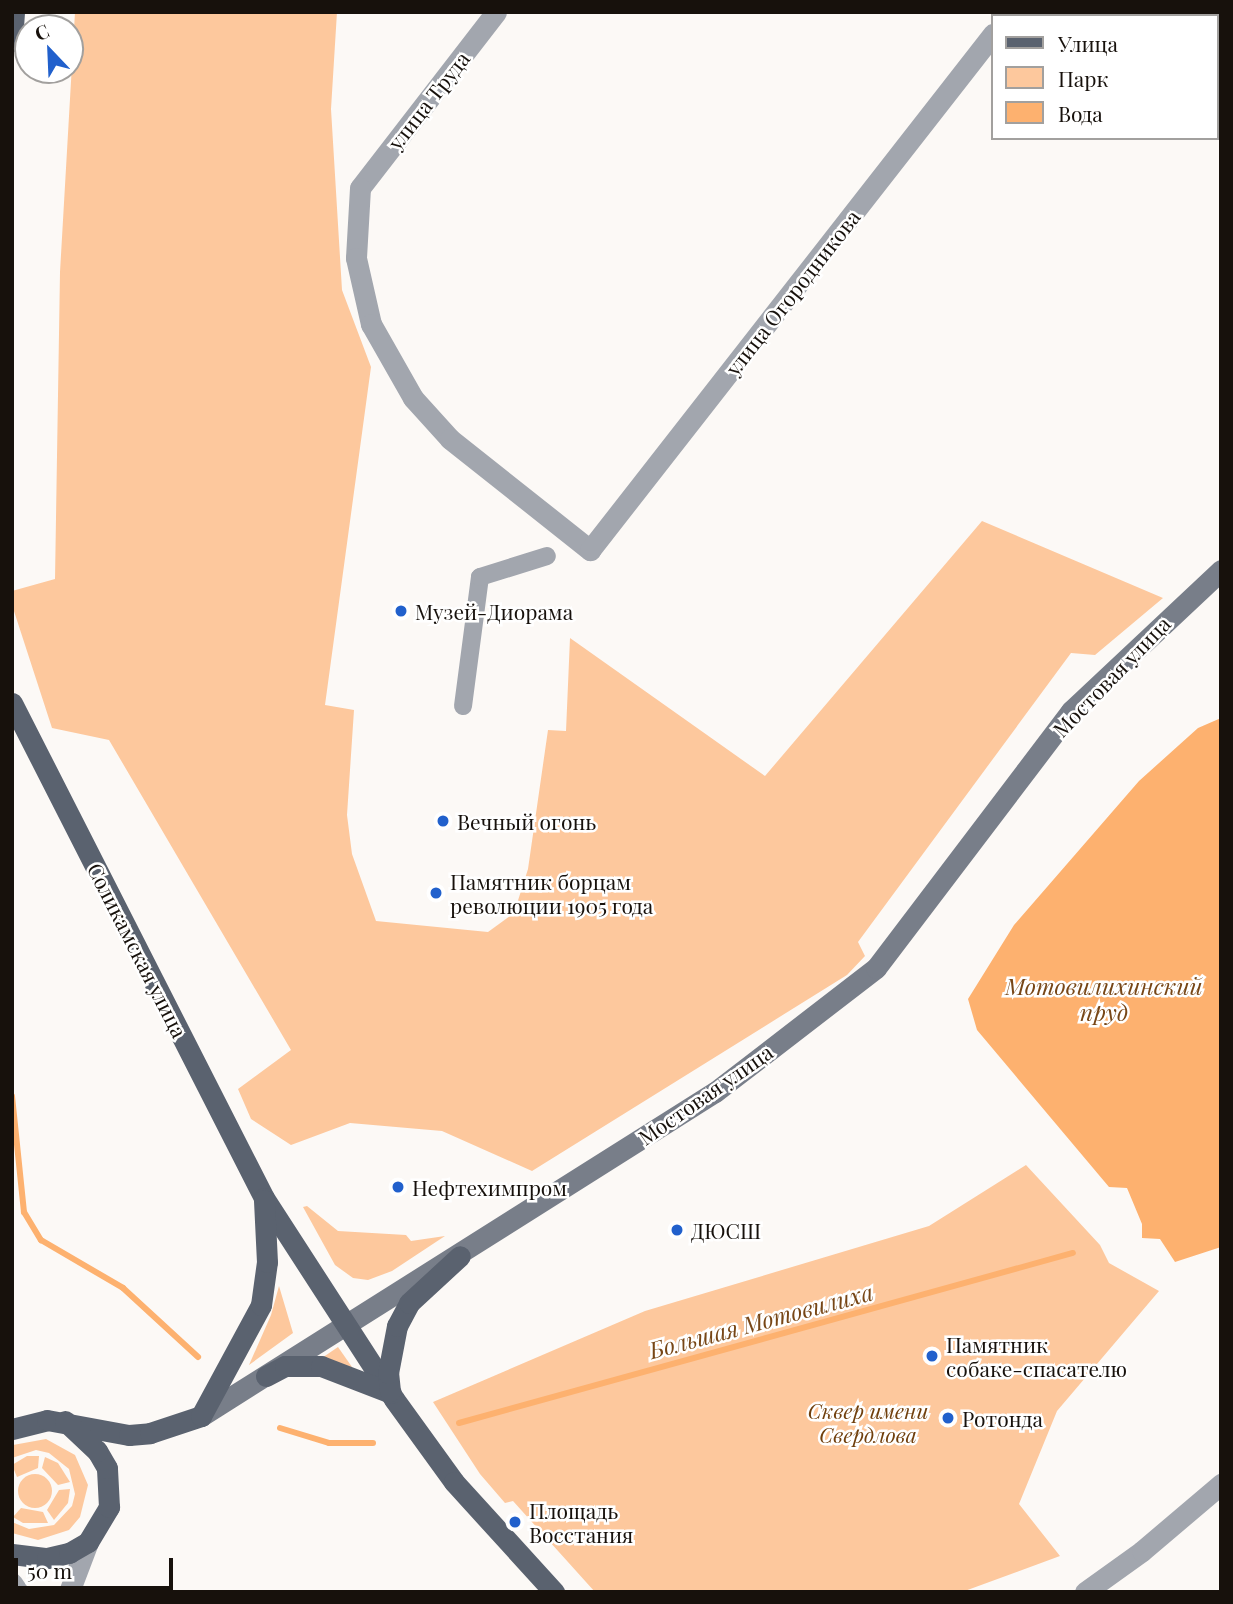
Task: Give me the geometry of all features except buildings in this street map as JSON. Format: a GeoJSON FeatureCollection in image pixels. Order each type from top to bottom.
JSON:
{"type":"FeatureCollection","features":[{"type":"Feature","properties":{"kind":"main road"},"geometry":{"type":"LineString","coordinates":[[12,41],[14,12]]}},
{"type":"Feature","properties":{"kind":"main road","name":"Мостовая улица"},"geometry":{"type":"LineString","coordinates":[[63,1420],[129,1435],[150,1433],[201,1416],[460,1256],[715,1092],[876,968],[1071,711],[1221,570]]}},
{"type":"Feature","properties":{"kind":"main road","name":"Соликамская улица"},"geometry":{"type":"LineString","coordinates":[[12,703],[264,1198],[391,1393],[464,1494],[554,1592]]}},
{"type":"Feature","properties":{"kind":"main road","name":"Соликамская улица"},"geometry":{"type":"LineString","coordinates":[[201,1416],[261,1305],[267,1262],[264,1198]]}},
{"type":"Feature","properties":{"kind":"main road"},"geometry":{"type":"LineString","coordinates":[[266,1376],[285,1366],[321,1366],[391,1393],[388,1373],[403,1314],[416,1294],[460,1256]]}},
{"type":"Feature","properties":{"kind":"main road"},"geometry":{"type":"LineString","coordinates":[[12,1429],[29,1422],[63,1420],[97,1451],[111,1487],[109,1507],[88,1542],[47,1558],[12,1554]]}},
{"type":"Feature","properties":{"kind":"street","name":"улица Труда"},"geometry":{"type":"LineString","coordinates":[[496,12],[360,188],[356,258],[371,324],[413,398],[450,439],[590,550]]}},
{"type":"Feature","properties":{"kind":"street","name":"улица Огородникова"},"geometry":{"type":"LineString","coordinates":[[590,550],[992,35]]}},
{"type":"Feature","properties":{"kind":"street"},"geometry":{"type":"LineString","coordinates":[[463,706],[480,577],[547,556]]}},
{"type":"Feature","properties":{"kind":"street"},"geometry":{"type":"LineString","coordinates":[[1085,1592],[1142,1551],[1221,1484]]}},
{"type":"Feature","properties":{"kind":"street"},"geometry":{"type":"LineString","coordinates":[[69,1592],[88,1542]]}},
{"type":"Feature","properties":{"kind":"street"},"geometry":{"type":"LineString","coordinates":[[12,1583],[18,1592]]}},
{"type":"Feature","properties":{"kind":"green space"},"geometry":{"type":"Polygon","coordinates":[[[337,12],[331,109],[342,290],[371,367],[325,705],[354,710],[347,815],[352,854],[376,921],[488,932],[514,913],[528,869],[548,730],[566,731],[570,638],[765,776],[982,521],[1163,598],[1095,655],[1071,653],[858,942],[865,956],[847,975],[532,1171],[442,1131],[350,1123],[291,1145],[251,1119],[238,1089],[291,1050],[109,740],[52,728],[12,605],[12,591],[55,579],[60,272],[71,84],[84,84],[84,14],[75,14],[337,12]]]}},
{"type":"Feature","properties":{"kind":"green space","name":"Сквер имени Свердлова"},"geometry":{"type":"Polygon","coordinates":[[[1026,1165],[1100,1245],[1109,1263],[1159,1291],[1057,1411],[1019,1504],[1060,1556],[962,1592],[595,1592],[513,1501],[505,1503],[480,1474],[433,1402],[645,1311],[929,1226],[1026,1165]]]}},
{"type":"Feature","properties":{"kind":"green space"},"geometry":{"type":"Polygon","coordinates":[[[307,1206],[338,1231],[406,1235],[411,1241],[445,1236],[392,1271],[368,1280],[353,1278],[335,1265],[303,1207],[307,1206]]]}},
{"type":"Feature","properties":{"kind":"green space"},"geometry":{"type":"Polygon","coordinates":[[[279,1286],[293,1333],[249,1365],[271,1315],[279,1286]]]}},
{"type":"Feature","properties":{"kind":"green space"},"geometry":{"type":"Polygon","coordinates":[[[338,1347],[352,1367],[316,1362],[338,1347]]]}},
{"type":"Feature","properties":{"kind":"green space"},"geometry":{"type":"Polygon","coordinates":[[[46,1439],[75,1455],[88,1485],[80,1517],[69,1530],[38,1540],[12,1533],[12,1522],[29,1529],[54,1525],[72,1506],[75,1494],[69,1469],[49,1453],[36,1450],[12,1458],[13,1445],[46,1439]]]}},
{"type":"Feature","properties":{"kind":"green space"},"geometry":{"type":"Polygon","coordinates":[[[27,1456],[39,1456],[38,1468],[17,1477],[12,1465],[27,1456]]]}},
{"type":"Feature","properties":{"kind":"green space"},"geometry":{"type":"Polygon","coordinates":[[[45,1457],[58,1463],[70,1482],[58,1485],[42,1468],[45,1457]]]}},
{"type":"Feature","properties":{"kind":"green space"},"geometry":{"type":"Polygon","coordinates":[[[35,1474],[47,1479],[52,1491],[47,1503],[35,1508],[23,1503],[18,1491],[23,1479],[35,1474]]]}},
{"type":"Feature","properties":{"kind":"green space"},"geometry":{"type":"Polygon","coordinates":[[[70,1489],[68,1503],[54,1520],[47,1510],[59,1490],[70,1489]]]}},
{"type":"Feature","properties":{"kind":"green space"},"geometry":{"type":"Polygon","coordinates":[[[21,1508],[43,1512],[48,1523],[23,1523],[13,1517],[21,1508]]]}},
{"type":"Feature","properties":{"kind":"water","name":"Мотовилихинский пруд"},"geometry":{"type":"Polygon","coordinates":[[[1221,718],[1221,1247],[1175,1262],[1160,1239],[1142,1238],[1142,1224],[1127,1188],[1109,1187],[977,1030],[968,999],[1014,925],[1139,781],[1198,728],[1221,718]]]}},
{"type":"Feature","properties":{"kind":"waterway","name":"Большая Мотовилиха"},"geometry":{"type":"LineString","coordinates":[[12,1096],[24,1212],[41,1240],[123,1288],[198,1357]]}},
{"type":"Feature","properties":{"kind":"waterway","name":"Большая Мотовилиха"},"geometry":{"type":"LineString","coordinates":[[459,1423],[1073,1253]]}},
{"type":"Feature","properties":{"kind":"waterway","name":"Большая Мотовилиха"},"geometry":{"type":"LineString","coordinates":[[280,1428],[329,1443],[373,1443]]}},
{"type":"Feature","properties":{"kind":"place","name":"Музей-Диорама"},"geometry":{"type":"Point","coordinates":[401,611]}},
{"type":"Feature","properties":{"kind":"place","name":"Вечный огонь"},"geometry":{"type":"Point","coordinates":[443,821]}},
{"type":"Feature","properties":{"kind":"place","name":"Памятник борцам революции 1905 года"},"geometry":{"type":"Point","coordinates":[436,893]}},
{"type":"Feature","properties":{"kind":"place","name":"Нефтехимпром"},"geometry":{"type":"Point","coordinates":[398,1187]}},
{"type":"Feature","properties":{"kind":"place","name":"ДЮСШ"},"geometry":{"type":"Point","coordinates":[677,1230]}},
{"type":"Feature","properties":{"kind":"place","name":"Памятник собаке-спасателю"},"geometry":{"type":"Point","coordinates":[932,1356]}},
{"type":"Feature","properties":{"kind":"place","name":"Ротонда"},"geometry":{"type":"Point","coordinates":[948,1418]}},
{"type":"Feature","properties":{"kind":"place","name":"Площадь Восстания"},"geometry":{"type":"Point","coordinates":[515,1522]}}]}
